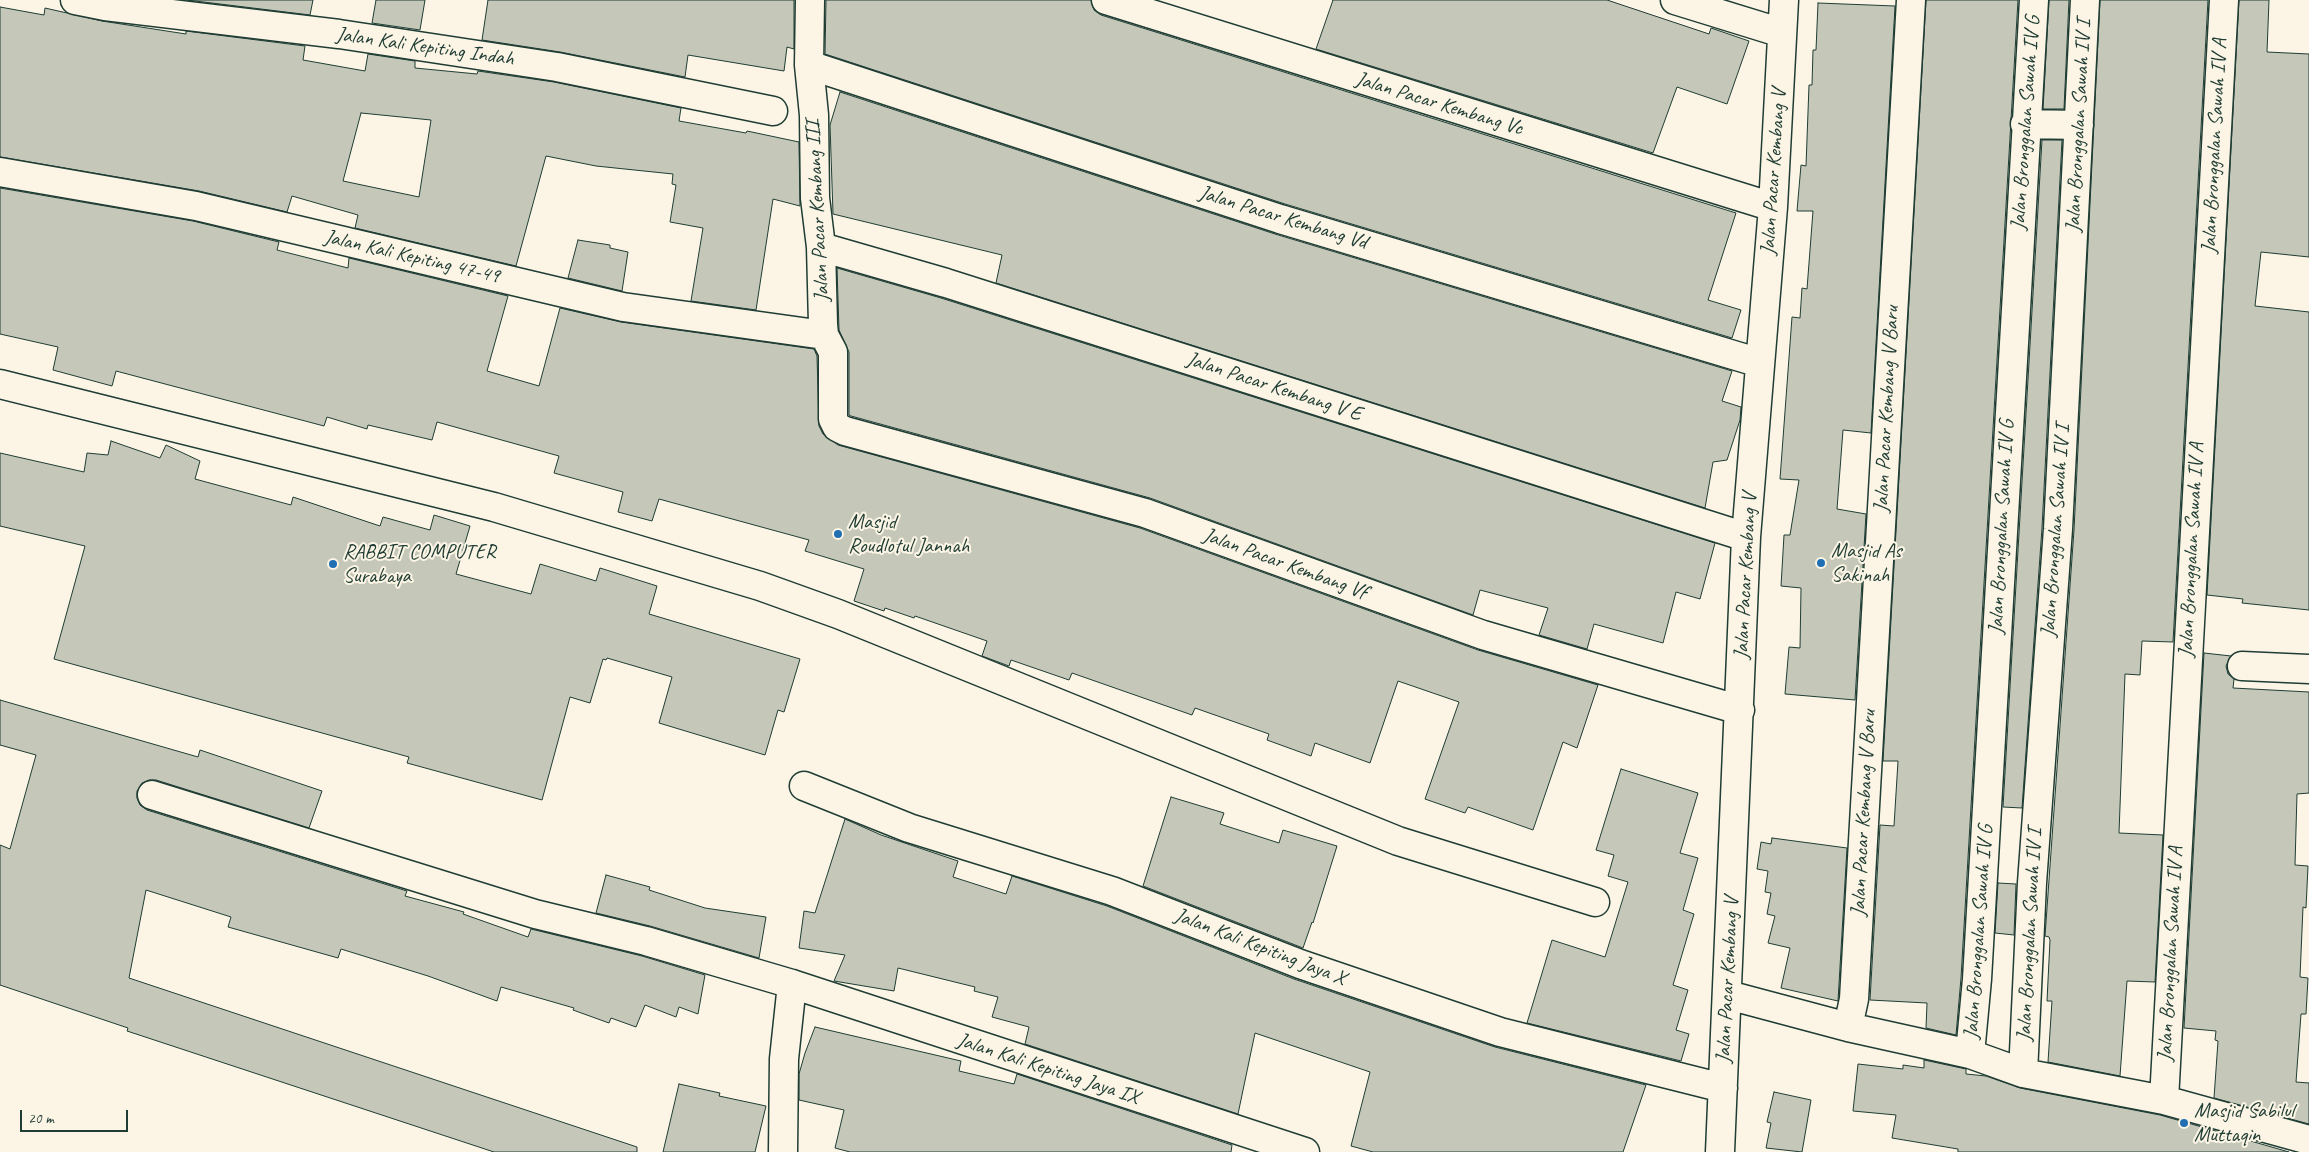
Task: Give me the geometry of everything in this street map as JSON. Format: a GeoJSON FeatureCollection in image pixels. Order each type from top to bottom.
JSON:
{"type":"FeatureCollection","features":[{"type":"Feature","properties":{"kind":"street","name":"Jalan Kali Kepiting Indah"},"geometry":{"type":"LineString","coordinates":[[75,0],[105,6],[339,34],[557,67],[773,111]]}},
{"type":"Feature","properties":{"kind":"street","name":"Jalan Pacar Kembang III"},"geometry":{"type":"LineString","coordinates":[[810,0],[808,65],[814,115],[815,198],[820,247],[824,335],[833,352],[833,420]]}},
{"type":"Feature","properties":{"kind":"street","name":"Jalan Pacar Kembang Vc"},"geometry":{"type":"LineString","coordinates":[[1106,0],[1772,207]]}},
{"type":"Feature","properties":{"kind":"street"},"geometry":{"type":"LineString","coordinates":[[1674,0],[1782,33]]}},
{"type":"Feature","properties":{"kind":"street","name":"Jalan Pacar Kembang V"},"geometry":{"type":"LineString","coordinates":[[1720,1152],[1740,710],[1736,534],[1760,363],[1772,207],[1784,0]]}},
{"type":"Feature","properties":{"kind":"street","name":"Jalan Pacar Kembang V Baru"},"geometry":{"type":"LineString","coordinates":[[1848,1027],[1854,990],[1911,0]]}},
{"type":"Feature","properties":{"kind":"street","name":"Jalan Bronggalan Sawah IV G"},"geometry":{"type":"LineString","coordinates":[[1970,1054],[1978,970],[2025,124],[2034,0]]}},
{"type":"Feature","properties":{"kind":"street","name":"Jalan Bronggalan Sawah IV I"},"geometry":{"type":"LineString","coordinates":[[2024,1067],[2032,883],[2058,529],[2085,0]]}},
{"type":"Feature","properties":{"kind":"street","name":"Jalan Bronggalan Sawah IV A"},"geometry":{"type":"LineString","coordinates":[[2164,1100],[2224,0]]}},
{"type":"Feature","properties":{"kind":"street","name":"Jalan Pacar Kembang Vd"},"geometry":{"type":"LineString","coordinates":[[808,65],[1280,219],[1760,363]]}},
{"type":"Feature","properties":{"kind":"street"},"geometry":{"type":"LineString","coordinates":[[2025,124],[2079,125]]}},
{"type":"Feature","properties":{"kind":"street","name":"Jalan Kali Kepiting 47-49"},"geometry":{"type":"LineString","coordinates":[[0,172],[196,206],[623,307],[824,335]]}},
{"type":"Feature","properties":{"kind":"street","name":"Jalan Pacar Kembang V E"},"geometry":{"type":"LineString","coordinates":[[820,247],[946,283],[1736,534]]}},
{"type":"Feature","properties":{"kind":"street"},"geometry":{"type":"LineString","coordinates":[[0,384],[494,507],[760,586],[836,613],[1398,841],[1594,902]]}},
{"type":"Feature","properties":{"kind":"street","name":"Jalan Pacar Kembang Vf"},"geometry":{"type":"LineString","coordinates":[[833,420],[837,427],[845,431],[1145,513],[1483,635],[1740,710]]}},
{"type":"Feature","properties":{"kind":"street"},"geometry":{"type":"LineString","coordinates":[[2242,666],[2309,669]]}},
{"type":"Feature","properties":{"kind":"street","name":"Jalan Kali Kepiting Jaya X"},"geometry":{"type":"LineString","coordinates":[[804,786],[909,828],[1112,891],[1300,964],[1500,1032],[1723,1088]]}},
{"type":"Feature","properties":{"kind":"street","name":"Jalan Kali Kepiting Jaya IX"},"geometry":{"type":"LineString","coordinates":[[152,795],[535,914],[646,941],[792,984],[1305,1152]]}},
{"type":"Feature","properties":{"kind":"street"},"geometry":{"type":"LineString","coordinates":[[783,1152],[784,1058],[792,984]]}},
{"type":"Feature","properties":{"kind":"street"},"geometry":{"type":"LineString","coordinates":[[1728,995],[1848,1027],[2164,1100],[2309,1140]]}},
{"type":"Feature","properties":{"kind":"building"},"geometry":{"type":"Polygon","coordinates":[[[187,0],[313,0],[310,15],[187,0]]]}},
{"type":"Feature","properties":{"kind":"building"},"geometry":{"type":"Polygon","coordinates":[[[376,0],[425,0],[420,30],[372,23],[376,0]]]}},
{"type":"Feature","properties":{"kind":"building"},"geometry":{"type":"Polygon","coordinates":[[[488,0],[794,0],[794,49],[787,47],[784,71],[688,55],[685,77],[560,52],[482,40],[488,0]]]}},
{"type":"Feature","properties":{"kind":"building"},"geometry":{"type":"Polygon","coordinates":[[[826,0],[1091,0],[1094,10],[1101,15],[1736,213],[1708,300],[1741,310],[1732,338],[1285,204],[825,54],[826,0]]]}},
{"type":"Feature","properties":{"kind":"building"},"geometry":{"type":"Polygon","coordinates":[[[1333,0],[1607,0],[1709,34],[1711,28],[1749,41],[1727,104],[1677,87],[1653,153],[1316,49],[1333,0]]]}},
{"type":"Feature","properties":{"kind":"building"},"geometry":{"type":"Polygon","coordinates":[[[1926,0],[2018,0],[1961,978],[1956,1035],[1926,1028],[1927,1003],[1870,1000],[1880,825],[1894,826],[1898,761],[1883,761],[1926,0]]]}},
{"type":"Feature","properties":{"kind":"building"},"geometry":{"type":"Polygon","coordinates":[[[2049,0],[2069,0],[2064,109],[2043,109],[2049,0]]]}},
{"type":"Feature","properties":{"kind":"building"},"geometry":{"type":"Polygon","coordinates":[[[2100,0],[2208,0],[2173,642],[2142,641],[2140,675],[2125,674],[2119,833],[2163,835],[2155,982],[2127,981],[2120,1076],[2048,1062],[2052,1001],[2047,1001],[2050,940],[2049,937],[2045,936],[2074,530],[2100,0]]]}},
{"type":"Feature","properties":{"kind":"building"},"geometry":{"type":"Polygon","coordinates":[[[2239,0],[2269,0],[2267,52],[2309,54],[2309,257],[2261,252],[2255,306],[2309,312],[2309,610],[2242,603],[2243,599],[2207,595],[2239,0]]]}},
{"type":"Feature","properties":{"kind":"building"},"geometry":{"type":"Polygon","coordinates":[[[1818,3],[1895,6],[1871,433],[1843,430],[1837,509],[1866,514],[1855,700],[1785,694],[1789,647],[1800,648],[1801,588],[1781,586],[1784,535],[1790,535],[1799,480],[1780,479],[1792,317],[1800,318],[1802,288],[1807,289],[1813,211],[1797,211],[1801,165],[1806,166],[1809,85],[1812,85],[1813,50],[1816,50],[1818,3]]]}},
{"type":"Feature","properties":{"kind":"building"},"geometry":{"type":"Polygon","coordinates":[[[0,7],[44,15],[45,8],[102,21],[186,34],[186,31],[305,46],[303,60],[365,71],[368,54],[415,61],[415,68],[477,74],[478,71],[554,82],[681,108],[679,121],[746,133],[747,131],[799,142],[800,206],[773,199],[756,310],[691,301],[703,228],[670,222],[676,185],[672,184],[673,174],[596,166],[546,156],[516,266],[355,228],[358,215],[292,196],[287,212],[199,191],[0,157],[0,7]],[[361,113],[343,181],[419,197],[431,120],[361,113]]]}},
{"type":"Feature","properties":{"kind":"building"},"geometry":{"type":"Polygon","coordinates":[[[840,92],[1275,234],[1732,371],[1722,401],[1741,407],[1740,420],[1727,460],[1713,462],[1705,508],[996,283],[1002,255],[833,214],[830,125],[840,92]]]}},
{"type":"Feature","properties":{"kind":"building"},"geometry":{"type":"Polygon","coordinates":[[[2042,140],[2062,140],[2042,528],[2022,808],[2003,807],[2042,140]]]}},
{"type":"Feature","properties":{"kind":"building"},"geometry":{"type":"Polygon","coordinates":[[[0,188],[193,221],[279,242],[277,250],[348,268],[349,258],[508,296],[487,371],[539,386],[560,308],[621,322],[814,349],[817,356],[819,426],[823,434],[838,445],[1140,528],[1478,650],[1598,685],[1577,748],[1563,742],[1533,830],[1468,807],[1465,813],[1425,799],[1459,702],[1398,681],[1370,763],[1315,743],[1311,756],[1267,740],[1269,734],[1195,708],[1192,715],[1072,673],[1069,680],[1011,660],[1009,666],[982,656],[987,641],[915,616],[914,618],[885,608],[884,611],[854,601],[864,569],[805,551],[809,540],[659,499],[652,521],[618,512],[623,492],[554,473],[559,456],[437,422],[432,440],[368,425],[367,429],[327,417],[324,426],[116,371],[112,386],[53,370],[58,347],[0,334],[0,188]]]}},
{"type":"Feature","properties":{"kind":"building"},"geometry":{"type":"Polygon","coordinates":[[[578,240],[610,245],[610,248],[628,252],[622,291],[568,278],[578,240]]]}},
{"type":"Feature","properties":{"kind":"building"},"geometry":{"type":"Polygon","coordinates":[[[837,268],[941,298],[1715,543],[1700,599],[1676,592],[1663,643],[1594,624],[1587,649],[1539,635],[1548,608],[1480,590],[1473,615],[1150,498],[851,416],[849,415],[849,352],[839,330],[837,268]]]}},
{"type":"Feature","properties":{"kind":"building"},"geometry":{"type":"Polygon","coordinates":[[[111,441],[160,458],[166,445],[200,461],[195,479],[291,505],[293,497],[380,526],[383,517],[430,530],[434,515],[470,526],[456,574],[531,594],[540,564],[596,581],[600,568],[657,586],[649,614],[800,659],[784,712],[778,710],[765,755],[659,723],[672,677],[607,658],[606,660],[603,659],[590,703],[570,697],[542,800],[407,763],[409,757],[54,659],[85,546],[0,526],[0,453],[84,472],[87,453],[108,455],[111,441]]]}},
{"type":"Feature","properties":{"kind":"building"},"geometry":{"type":"Polygon","coordinates":[[[2204,653],[2231,656],[2226,666],[2228,674],[2234,679],[2233,688],[2309,692],[2309,793],[2297,794],[2295,865],[2308,866],[2306,908],[2303,907],[2300,977],[2308,978],[2306,1014],[2301,1014],[2296,1082],[2309,1083],[2309,1124],[2214,1098],[2218,1041],[2215,1040],[2216,1031],[2184,1028],[2204,653]]]}},
{"type":"Feature","properties":{"kind":"building"},"geometry":{"type":"Polygon","coordinates":[[[0,700],[198,757],[200,750],[322,791],[309,828],[156,780],[142,783],[137,791],[140,805],[147,810],[407,891],[405,896],[464,912],[463,914],[528,937],[531,929],[642,956],[705,975],[698,1014],[679,1007],[676,1017],[645,1005],[636,1027],[611,1018],[609,1023],[573,1010],[574,1008],[501,987],[497,1001],[428,976],[341,949],[338,958],[228,927],[231,917],[146,890],[129,978],[637,1147],[637,1152],[494,1152],[127,1031],[128,1028],[0,985],[0,845],[10,849],[36,755],[0,745],[0,700]]]}},
{"type":"Feature","properties":{"kind":"building"},"geometry":{"type":"Polygon","coordinates":[[[1621,769],[1698,793],[1680,853],[1698,858],[1683,910],[1694,914],[1673,985],[1688,990],[1676,1030],[1689,1034],[1681,1061],[1527,1023],[1552,940],[1605,957],[1628,882],[1608,876],[1614,855],[1596,850],[1621,769]]]}},
{"type":"Feature","properties":{"kind":"building"},"geometry":{"type":"Polygon","coordinates":[[[1171,797],[1224,813],[1220,824],[1279,843],[1283,830],[1337,846],[1313,923],[1303,948],[1143,886],[1171,797]]]}},
{"type":"Feature","properties":{"kind":"building"},"geometry":{"type":"Polygon","coordinates":[[[845,819],[881,835],[958,861],[953,877],[1006,894],[1012,876],[1107,906],[1294,979],[1495,1047],[1646,1085],[1623,1152],[1373,1152],[1351,1146],[1370,1072],[1255,1033],[1238,1114],[1025,1044],[1029,1027],[992,1017],[998,997],[974,991],[975,987],[898,968],[894,991],[834,981],[845,955],[799,948],[804,911],[815,913],[845,819]]]}},
{"type":"Feature","properties":{"kind":"building"},"geometry":{"type":"Polygon","coordinates":[[[1772,838],[1847,848],[1838,1001],[1781,988],[1790,948],[1768,943],[1775,916],[1767,914],[1771,893],[1765,892],[1768,871],[1757,869],[1761,842],[1771,844],[1772,838]]]}},
{"type":"Feature","properties":{"kind":"building"},"geometry":{"type":"Polygon","coordinates":[[[606,875],[650,887],[649,890],[705,908],[766,917],[759,958],[650,926],[596,913],[606,875]]]}},
{"type":"Feature","properties":{"kind":"building"},"geometry":{"type":"Polygon","coordinates":[[[1998,883],[2016,884],[2014,935],[1995,933],[1998,883]]]}},
{"type":"Feature","properties":{"kind":"building"},"geometry":{"type":"Polygon","coordinates":[[[815,1027],[961,1061],[959,1071],[1014,1084],[1017,1074],[1232,1145],[1231,1152],[850,1152],[835,1148],[844,1110],[799,1100],[799,1074],[815,1027]]]}},
{"type":"Feature","properties":{"kind":"building"},"geometry":{"type":"Polygon","coordinates":[[[1924,1060],[1966,1069],[1966,1074],[1986,1076],[2020,1088],[2160,1115],[2289,1152],[1958,1152],[1958,1149],[1892,1138],[1896,1115],[1853,1111],[1858,1064],[1903,1069],[1903,1065],[1924,1068],[1924,1060]]]}},
{"type":"Feature","properties":{"kind":"building"},"geometry":{"type":"Polygon","coordinates":[[[679,1084],[720,1093],[719,1096],[766,1106],[755,1152],[663,1152],[679,1084]]]}},
{"type":"Feature","properties":{"kind":"building"},"geometry":{"type":"Polygon","coordinates":[[[1774,1092],[1811,1100],[1802,1152],[1766,1148],[1771,1123],[1767,1122],[1774,1092]]]}},
{"type":"Feature","properties":{"kind":"place","name":"Masjid Roudlotul Jannah"},"geometry":{"type":"Point","coordinates":[838,534]}},
{"type":"Feature","properties":{"kind":"place","name":"Masjid As Sakinah"},"geometry":{"type":"Point","coordinates":[1821,563]}},
{"type":"Feature","properties":{"kind":"place","name":"RABBIT COMPUTER Surabaya"},"geometry":{"type":"Point","coordinates":[333,564]}},
{"type":"Feature","properties":{"kind":"place","name":"Masjid Sabilul Muttaqin"},"geometry":{"type":"Point","coordinates":[2184,1123]}}]}
